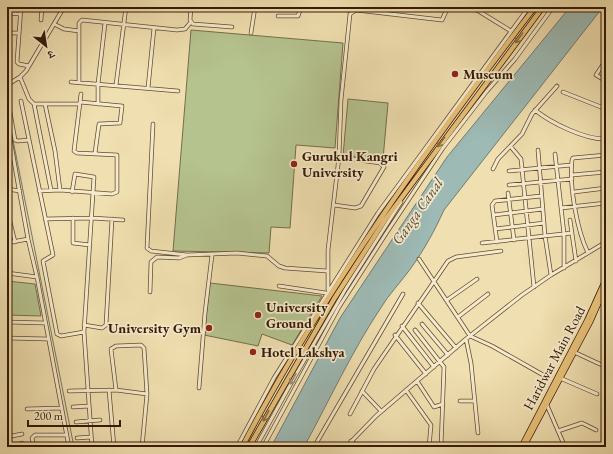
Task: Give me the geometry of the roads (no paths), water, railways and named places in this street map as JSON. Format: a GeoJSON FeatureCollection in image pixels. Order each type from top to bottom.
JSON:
{"type":"FeatureCollection","features":[{"type":"Feature","properties":{"kind":"highway"},"geometry":{"type":"LineString","coordinates":[[242,447],[280,376],[330,294],[395,195],[535,7]]}},
{"type":"Feature","properties":{"kind":"highway"},"geometry":{"type":"LineString","coordinates":[[249,447],[273,403],[356,264],[406,189],[543,7]]}},
{"type":"Feature","properties":{"kind":"main road","name":"Haridwar Main Road"},"geometry":{"type":"LineString","coordinates":[[521,447],[587,320],[606,278]]}},
{"type":"Feature","properties":{"kind":"main road","name":"Haridwar Main Road"},"geometry":{"type":"LineString","coordinates":[[524,447],[606,287]]}},
{"type":"Feature","properties":{"kind":"street"},"geometry":{"type":"LineString","coordinates":[[21,7],[17,62],[19,64],[29,66]]}},
{"type":"Feature","properties":{"kind":"street"},"geometry":{"type":"LineString","coordinates":[[41,20],[42,7]]}},
{"type":"Feature","properties":{"kind":"street"},"geometry":{"type":"LineString","coordinates":[[7,85],[20,77],[29,66],[64,7]]}},
{"type":"Feature","properties":{"kind":"street"},"geometry":{"type":"LineString","coordinates":[[116,85],[126,7]]}},
{"type":"Feature","properties":{"kind":"street"},"geometry":{"type":"LineString","coordinates":[[79,82],[79,23],[82,20],[183,30],[187,28],[191,22],[191,7]]}},
{"type":"Feature","properties":{"kind":"street"},"geometry":{"type":"LineString","coordinates":[[251,33],[255,7]]}},
{"type":"Feature","properties":{"kind":"street"},"geometry":{"type":"LineString","coordinates":[[278,16],[298,16],[301,7]]}},
{"type":"Feature","properties":{"kind":"street"},"geometry":{"type":"LineString","coordinates":[[334,7],[353,11],[438,20],[442,20],[448,7]]}},
{"type":"Feature","properties":{"kind":"street"},"geometry":{"type":"LineString","coordinates":[[327,292],[327,271],[339,157],[348,18],[353,11],[353,7]]}},
{"type":"Feature","properties":{"kind":"street"},"geometry":{"type":"LineString","coordinates":[[472,7],[511,31]]}},
{"type":"Feature","properties":{"kind":"street"},"geometry":{"type":"LineString","coordinates":[[237,447],[274,378],[378,213],[529,7]]}},
{"type":"Feature","properties":{"kind":"street"},"geometry":{"type":"LineString","coordinates":[[262,447],[338,307],[387,232],[443,148],[515,59],[553,7]]}},
{"type":"Feature","properties":{"kind":"street"},"geometry":{"type":"LineString","coordinates":[[7,13],[20,14]]}},
{"type":"Feature","properties":{"kind":"street"},"geometry":{"type":"LineString","coordinates":[[191,22],[195,24],[232,27]]}},
{"type":"Feature","properties":{"kind":"street"},"geometry":{"type":"LineString","coordinates":[[98,104],[98,84],[105,23]]}},
{"type":"Feature","properties":{"kind":"street"},"geometry":{"type":"LineString","coordinates":[[54,24],[64,30],[79,31]]}},
{"type":"Feature","properties":{"kind":"street"},"geometry":{"type":"LineString","coordinates":[[148,88],[154,28]]}},
{"type":"Feature","properties":{"kind":"street"},"geometry":{"type":"LineString","coordinates":[[7,33],[19,33]]}},
{"type":"Feature","properties":{"kind":"street"},"geometry":{"type":"LineString","coordinates":[[606,60],[596,75],[606,80]]}},
{"type":"Feature","properties":{"kind":"street"},"geometry":{"type":"LineString","coordinates":[[20,77],[29,99],[34,104],[51,190]]}},
{"type":"Feature","properties":{"kind":"street"},"geometry":{"type":"LineString","coordinates":[[71,82],[178,91]]}},
{"type":"Feature","properties":{"kind":"street"},"geometry":{"type":"LineString","coordinates":[[493,169],[498,159],[522,134],[535,110],[557,86]]}},
{"type":"Feature","properties":{"kind":"street"},"geometry":{"type":"LineString","coordinates":[[563,92],[606,109]]}},
{"type":"Feature","properties":{"kind":"street"},"geometry":{"type":"LineString","coordinates":[[39,191],[60,190],[93,194],[116,193],[118,158],[116,154],[77,153],[74,150],[81,94]]}},
{"type":"Feature","properties":{"kind":"street"},"geometry":{"type":"LineString","coordinates":[[7,96],[15,140],[18,142],[29,140]]}},
{"type":"Feature","properties":{"kind":"street"},"geometry":{"type":"LineString","coordinates":[[21,101],[53,255],[43,261],[57,334],[61,336],[84,332]]}},
{"type":"Feature","properties":{"kind":"street"},"geometry":{"type":"LineString","coordinates":[[34,104],[119,104],[123,108],[120,123],[99,124],[95,153]]}},
{"type":"Feature","properties":{"kind":"street"},"geometry":{"type":"LineString","coordinates":[[45,104],[55,151],[60,190]]}},
{"type":"Feature","properties":{"kind":"street"},"geometry":{"type":"LineString","coordinates":[[535,110],[544,117],[574,131],[595,138],[606,139]]}},
{"type":"Feature","properties":{"kind":"street"},"geometry":{"type":"LineString","coordinates":[[7,122],[28,239],[37,276],[69,446],[59,447]]}},
{"type":"Feature","properties":{"kind":"street"},"geometry":{"type":"LineString","coordinates":[[153,124],[147,248],[151,251],[187,255],[230,253],[266,255],[282,267],[327,271]]}},
{"type":"Feature","properties":{"kind":"street"},"geometry":{"type":"LineString","coordinates":[[511,147],[521,158],[523,170],[534,287]]}},
{"type":"Feature","properties":{"kind":"street"},"geometry":{"type":"LineString","coordinates":[[538,150],[542,209],[551,275]]}},
{"type":"Feature","properties":{"kind":"street"},"geometry":{"type":"LineString","coordinates":[[555,154],[564,234],[564,268]]}},
{"type":"Feature","properties":{"kind":"street"},"geometry":{"type":"LineString","coordinates":[[588,253],[579,233],[571,165],[573,158],[606,155]]}},
{"type":"Feature","properties":{"kind":"street"},"geometry":{"type":"LineString","coordinates":[[334,205],[355,208],[361,206],[384,167],[383,164],[339,157]]}},
{"type":"Feature","properties":{"kind":"street"},"geometry":{"type":"LineString","coordinates":[[509,171],[571,165]]}},
{"type":"Feature","properties":{"kind":"street"},"geometry":{"type":"LineString","coordinates":[[509,185],[558,180],[606,172]]}},
{"type":"Feature","properties":{"kind":"street"},"geometry":{"type":"LineString","coordinates":[[72,192],[74,176],[77,174],[93,176],[92,218],[84,325],[92,447]]}},
{"type":"Feature","properties":{"kind":"street"},"geometry":{"type":"LineString","coordinates":[[574,192],[606,188]]}},
{"type":"Feature","properties":{"kind":"street"},"geometry":{"type":"LineString","coordinates":[[7,189],[20,191]]}},
{"type":"Feature","properties":{"kind":"street"},"geometry":{"type":"LineString","coordinates":[[256,447],[345,290],[391,220],[406,189]]}},
{"type":"Feature","properties":{"kind":"street"},"geometry":{"type":"LineString","coordinates":[[508,193],[514,240]]}},
{"type":"Feature","properties":{"kind":"street"},"geometry":{"type":"LineString","coordinates":[[497,242],[492,206],[496,201],[541,196]]}},
{"type":"Feature","properties":{"kind":"street"},"geometry":{"type":"LineString","coordinates":[[561,208],[606,203]]}},
{"type":"Feature","properties":{"kind":"street"},"geometry":{"type":"LineString","coordinates":[[494,215],[542,209]]}},
{"type":"Feature","properties":{"kind":"street"},"geometry":{"type":"LineString","coordinates":[[7,210],[15,242]]}},
{"type":"Feature","properties":{"kind":"street"},"geometry":{"type":"LineString","coordinates":[[73,218],[73,243],[90,245]]}},
{"type":"Feature","properties":{"kind":"street"},"geometry":{"type":"LineString","coordinates":[[45,219],[92,218],[123,220]]}},
{"type":"Feature","properties":{"kind":"street"},"geometry":{"type":"LineString","coordinates":[[84,325],[102,328],[106,325],[112,219]]}},
{"type":"Feature","properties":{"kind":"street"},"geometry":{"type":"LineString","coordinates":[[570,220],[576,261]]}},
{"type":"Feature","properties":{"kind":"street"},"geometry":{"type":"LineString","coordinates":[[495,229],[544,223]]}},
{"type":"Feature","properties":{"kind":"street"},"geometry":{"type":"LineString","coordinates":[[482,243],[572,234]]}},
{"type":"Feature","properties":{"kind":"street"},"geometry":{"type":"LineString","coordinates":[[7,243],[28,239]]}},
{"type":"Feature","properties":{"kind":"street"},"geometry":{"type":"LineString","coordinates":[[346,447],[381,411],[466,339],[551,275],[606,242]]}},
{"type":"Feature","properties":{"kind":"street"},"geometry":{"type":"LineString","coordinates":[[350,414],[374,369],[395,336],[433,280],[452,258],[501,250]]}},
{"type":"Feature","properties":{"kind":"street"},"geometry":{"type":"LineString","coordinates":[[150,292],[152,260],[157,257],[178,258],[187,255]]}},
{"type":"Feature","properties":{"kind":"street"},"geometry":{"type":"LineString","coordinates":[[199,388],[203,332],[212,255]]}},
{"type":"Feature","properties":{"kind":"street"},"geometry":{"type":"LineString","coordinates":[[419,258],[470,336],[492,346],[545,376]]}},
{"type":"Feature","properties":{"kind":"street"},"geometry":{"type":"LineString","coordinates":[[7,273],[37,276]]}},
{"type":"Feature","properties":{"kind":"street"},"geometry":{"type":"LineString","coordinates":[[447,300],[477,279]]}},
{"type":"Feature","properties":{"kind":"street"},"geometry":{"type":"LineString","coordinates":[[279,286],[327,292]]}},
{"type":"Feature","properties":{"kind":"street"},"geometry":{"type":"LineString","coordinates":[[314,447],[403,294]]}},
{"type":"Feature","properties":{"kind":"street"},"geometry":{"type":"LineString","coordinates":[[458,317],[488,294]]}},
{"type":"Feature","properties":{"kind":"street"},"geometry":{"type":"LineString","coordinates":[[418,303],[456,348]]}},
{"type":"Feature","properties":{"kind":"street"},"geometry":{"type":"LineString","coordinates":[[7,322],[45,323]]}},
{"type":"Feature","properties":{"kind":"street"},"geometry":{"type":"LineString","coordinates":[[422,324],[448,355]]}},
{"type":"Feature","properties":{"kind":"street"},"geometry":{"type":"LineString","coordinates":[[402,326],[434,367]]}},
{"type":"Feature","properties":{"kind":"street"},"geometry":{"type":"LineString","coordinates":[[415,330],[445,370],[441,447]]}},
{"type":"Feature","properties":{"kind":"street"},"geometry":{"type":"LineString","coordinates":[[177,331],[203,332]]}},
{"type":"Feature","properties":{"kind":"street"},"geometry":{"type":"LineString","coordinates":[[395,336],[426,374]]}},
{"type":"Feature","properties":{"kind":"street"},"geometry":{"type":"LineString","coordinates":[[7,338],[48,339]]}},
{"type":"Feature","properties":{"kind":"street"},"geometry":{"type":"LineString","coordinates":[[466,339],[471,364],[478,433]]}},
{"type":"Feature","properties":{"kind":"street"},"geometry":{"type":"LineString","coordinates":[[116,390],[111,349],[116,346],[141,345],[144,348],[147,394],[142,447]]}},
{"type":"Feature","properties":{"kind":"street"},"geometry":{"type":"LineString","coordinates":[[574,352],[606,367]]}},
{"type":"Feature","properties":{"kind":"street"},"geometry":{"type":"LineString","coordinates":[[560,378],[597,394]]}},
{"type":"Feature","properties":{"kind":"street"},"geometry":{"type":"LineString","coordinates":[[417,381],[434,407],[443,404]]}},
{"type":"Feature","properties":{"kind":"street"},"geometry":{"type":"LineString","coordinates":[[69,390],[116,390],[147,394]]}},
{"type":"Feature","properties":{"kind":"street"},"geometry":{"type":"LineString","coordinates":[[109,390],[114,447]]}},
{"type":"Feature","properties":{"kind":"street"},"geometry":{"type":"LineString","coordinates":[[406,390],[431,426],[430,447]]}},
{"type":"Feature","properties":{"kind":"street"},"geometry":{"type":"LineString","coordinates":[[362,391],[381,411]]}},
{"type":"Feature","properties":{"kind":"street"},"geometry":{"type":"LineString","coordinates":[[460,401],[475,400]]}},
{"type":"Feature","properties":{"kind":"street"},"geometry":{"type":"LineString","coordinates":[[546,403],[565,447]]}},
{"type":"Feature","properties":{"kind":"street"},"geometry":{"type":"LineString","coordinates":[[73,407],[89,406]]}},
{"type":"Feature","properties":{"kind":"street"},"geometry":{"type":"LineString","coordinates":[[27,409],[62,408]]}},
{"type":"Feature","properties":{"kind":"street"},"geometry":{"type":"LineString","coordinates":[[76,422],[100,420]]}},
{"type":"Feature","properties":{"kind":"street"},"geometry":{"type":"LineString","coordinates":[[558,431],[582,423],[596,430]]}},
{"type":"Feature","properties":{"kind":"street"},"geometry":{"type":"LineString","coordinates":[[7,437],[22,434]]}},
{"type":"Feature","properties":{"kind":"street"},"geometry":{"type":"LineString","coordinates":[[34,447],[32,438],[35,435],[67,435]]}},
{"type":"Feature","properties":{"kind":"street"},"geometry":{"type":"LineString","coordinates":[[77,438],[91,437]]}},
{"type":"Feature","properties":{"kind":"street"},"geometry":{"type":"LineString","coordinates":[[351,441],[358,447]]}},
{"type":"Feature","properties":{"kind":"street"},"geometry":{"type":"LineString","coordinates":[[12,447],[22,443]]}},
{"type":"Feature","properties":{"kind":"water","name":"Ganga Canal"},"geometry":{"type":"Polygon","coordinates":[[[570,7],[603,7],[444,210],[420,254],[387,298],[369,326],[304,447],[271,447],[340,318],[447,157],[570,7]]]}},
{"type":"Feature","properties":{"kind":"waterway"},"geometry":{"type":"LineString","coordinates":[[7,110],[74,447]]}},
{"type":"Feature","properties":{"kind":"place","name":"Museum"},"geometry":{"type":"Point","coordinates":[455,74]}},
{"type":"Feature","properties":{"kind":"place","name":"Gurukul Kangri University"},"geometry":{"type":"Point","coordinates":[294,164]}},
{"type":"Feature","properties":{"kind":"place","name":"University Ground"},"geometry":{"type":"Point","coordinates":[258,315]}},
{"type":"Feature","properties":{"kind":"place","name":"University Gym"},"geometry":{"type":"Point","coordinates":[209,328]}},
{"type":"Feature","properties":{"kind":"place","name":"Hotel Lakshya"},"geometry":{"type":"Point","coordinates":[253,352]}}]}
